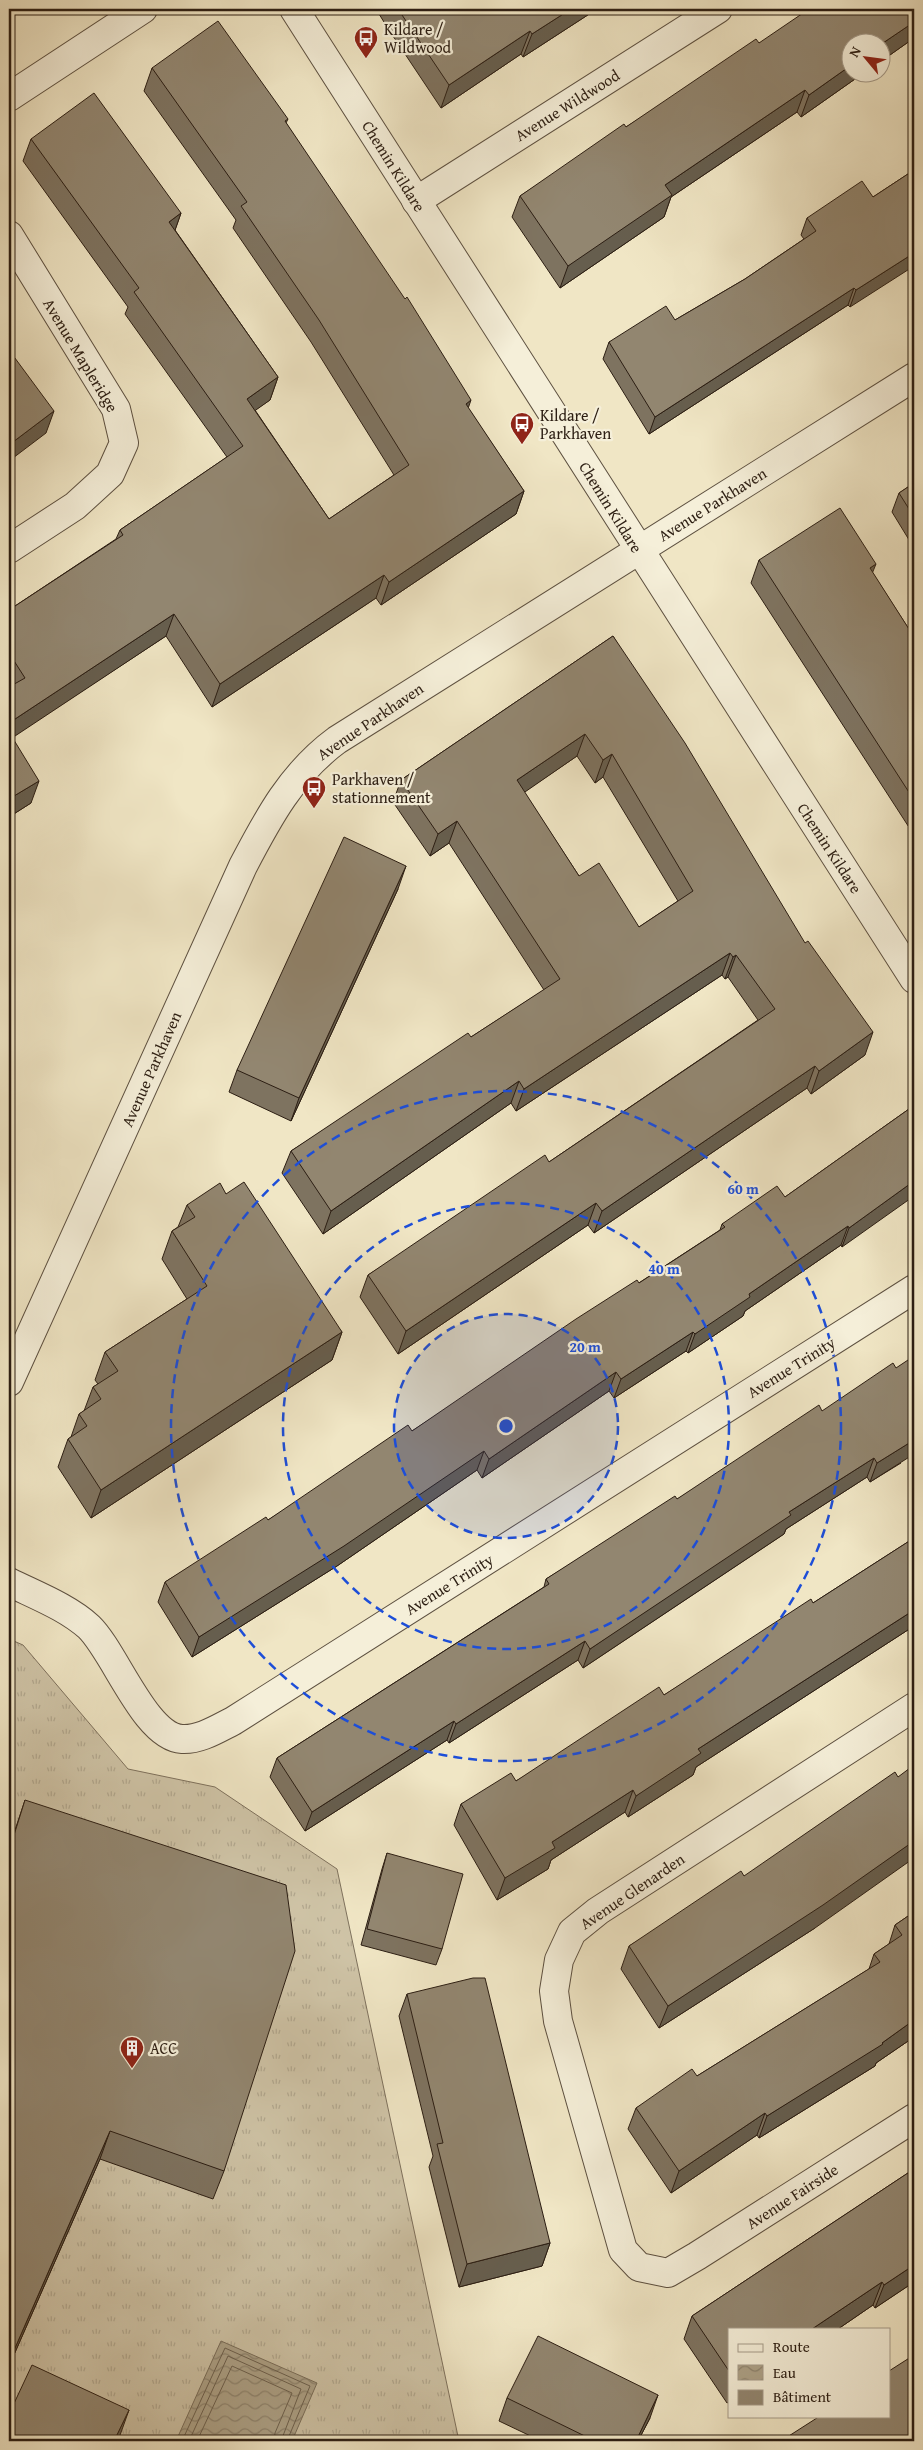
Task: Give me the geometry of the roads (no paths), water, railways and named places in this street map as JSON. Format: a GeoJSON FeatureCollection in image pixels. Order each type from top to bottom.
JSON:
{"type":"FeatureCollection","features":[{"type":"Feature","properties":{"kind":"street"},"geometry":{"type":"LineString","coordinates":[[9,97],[143,9]]}},
{"type":"Feature","properties":{"kind":"street","name":"Chemin Kildare"},"geometry":{"type":"LineString","coordinates":[[294,9],[914,979]]}},
{"type":"Feature","properties":{"kind":"street","name":"Avenue Wildwood"},"geometry":{"type":"LineString","coordinates":[[416,202],[718,9]]}},
{"type":"Feature","properties":{"kind":"street","name":"Avenue Mapleridge"},"geometry":{"type":"LineString","coordinates":[[9,235],[116,409],[124,443],[110,474],[75,506],[9,550]]}},
{"type":"Feature","properties":{"kind":"street","name":"Avenue Parkhaven"},"geometry":{"type":"LineString","coordinates":[[9,1382],[243,866],[288,788],[310,762],[337,740],[914,377]]}},
{"type":"Feature","properties":{"kind":"street","name":"Avenue Trinity"},"geometry":{"type":"LineString","coordinates":[[9,1582],[77,1617],[90,1628],[101,1640],[152,1722],[173,1737],[188,1738],[216,1730],[241,1716],[914,1289]]}},
{"type":"Feature","properties":{"kind":"street","name":"Avenue Glenarden"},"geometry":{"type":"LineString","coordinates":[[668,2273],[639,2267],[623,2250],[558,2021],[554,1991],[559,1960],[572,1932],[598,1911],[914,1707]]}},
{"type":"Feature","properties":{"kind":"street","name":"Avenue Fairside"},"geometry":{"type":"LineString","coordinates":[[668,2273],[698,2256],[914,2118]]}},
{"type":"Feature","properties":{"kind":"water"},"geometry":{"type":"Polygon","coordinates":[[[221,2341],[317,2383],[292,2441],[176,2441],[221,2341]]]}},
{"type":"Feature","properties":{"kind":"place","name":"Kildare / Wildwood"},"geometry":{"type":"Point","coordinates":[366,59]}},
{"type":"Feature","properties":{"kind":"place","name":"Kildare / Parkhaven"},"geometry":{"type":"Point","coordinates":[522,445]}},
{"type":"Feature","properties":{"kind":"place","name":"Parkhaven / stationnement"},"geometry":{"type":"Point","coordinates":[314,809]}},
{"type":"Feature","properties":{"kind":"place","name":"ACC"},"geometry":{"type":"Point","coordinates":[132,2069]}}]}
